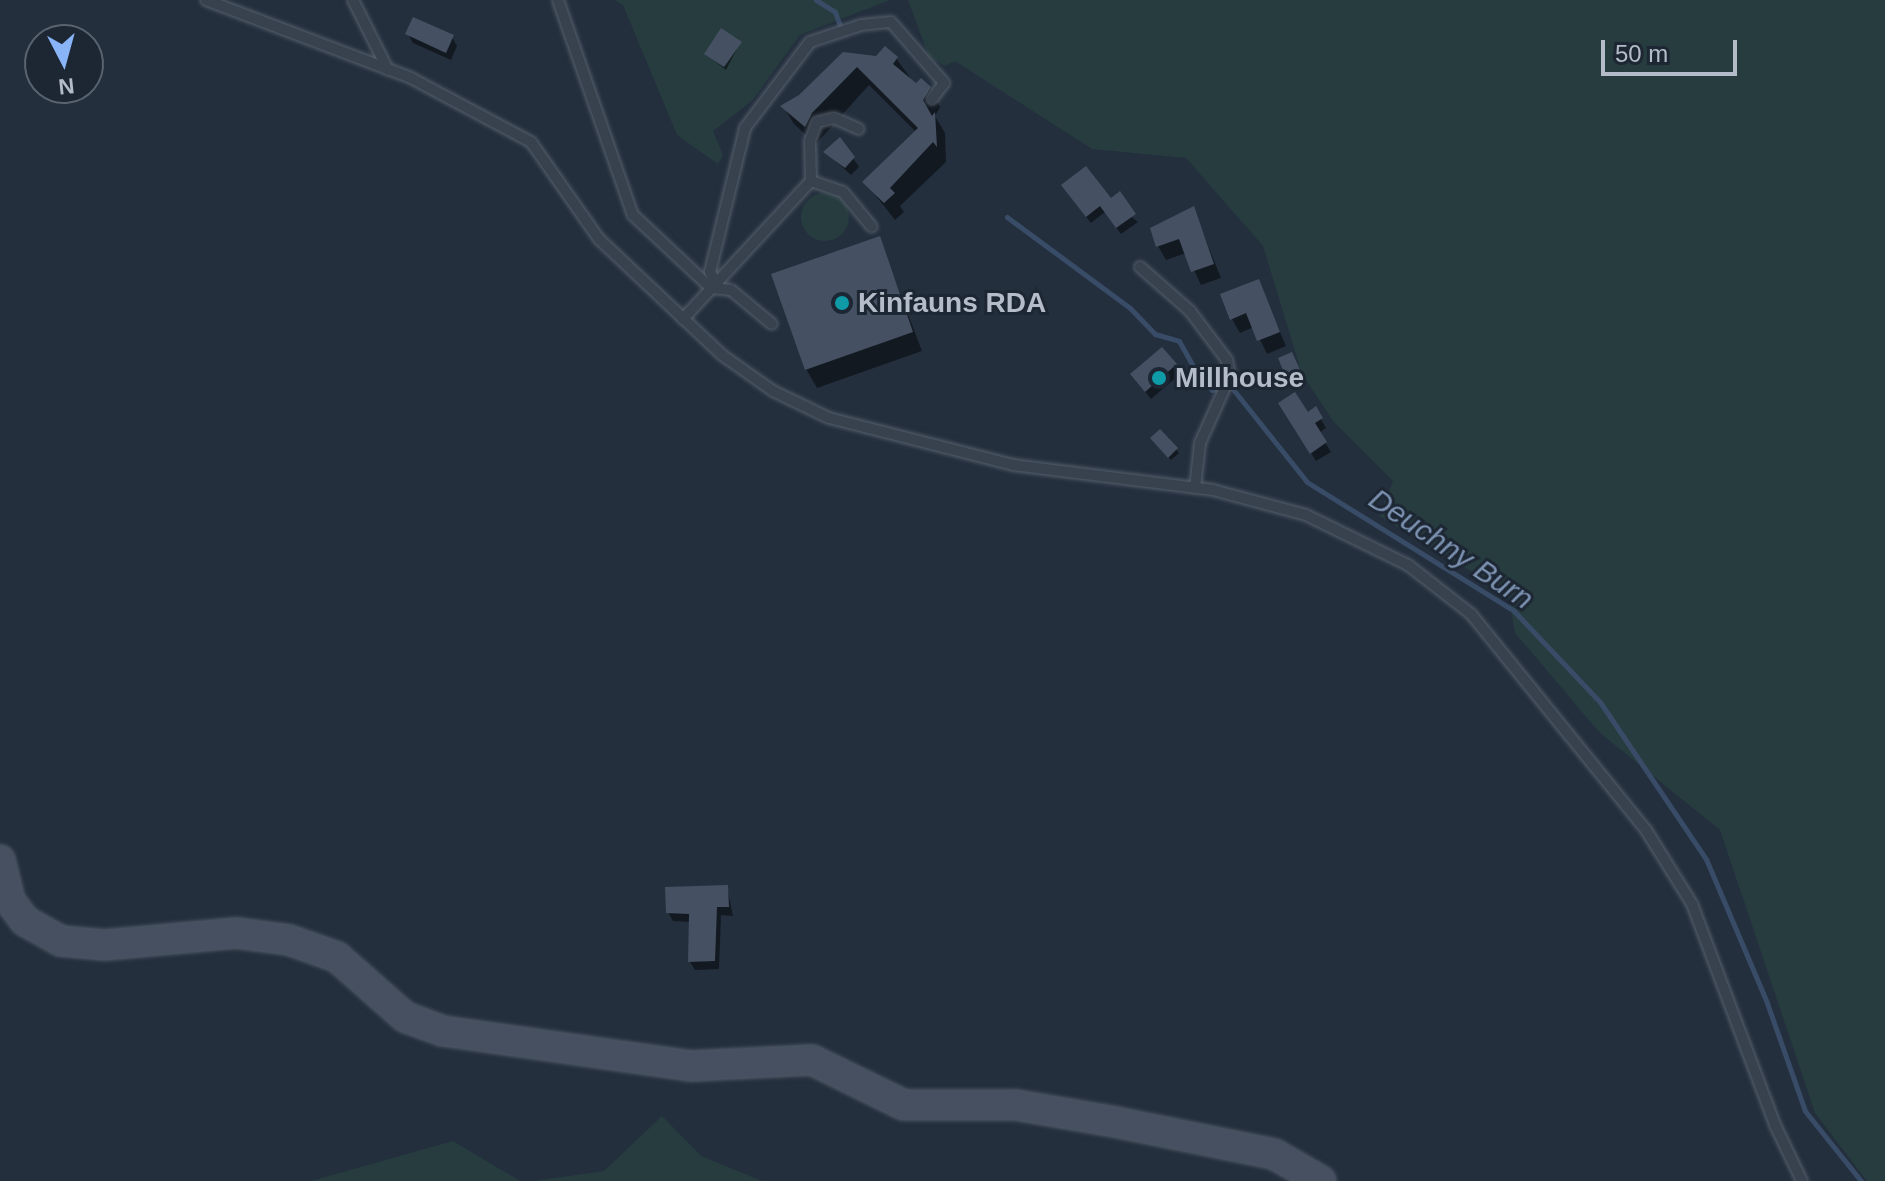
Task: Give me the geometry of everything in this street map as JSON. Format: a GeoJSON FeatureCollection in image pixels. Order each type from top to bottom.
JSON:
{"type":"FeatureCollection","features":[{"type":"Feature","properties":{"kind":"street"},"geometry":{"type":"LineString","coordinates":[[0,860],[10,901],[25,921],[61,941],[105,945],[236,933],[289,940],[337,957],[405,1017],[443,1031],[691,1066],[812,1060],[904,1105],[1016,1105],[1115,1122],[1274,1154],[1321,1181]]}},
{"type":"Feature","properties":{"kind":"lane"},"geometry":{"type":"LineString","coordinates":[[206,0],[388,70],[531,142],[599,239],[683,319],[773,391],[829,418],[1013,465],[1195,488],[1306,515],[1408,565],[1471,614],[1646,830],[1692,904],[1775,1125],[1802,1181]]}},
{"type":"Feature","properties":{"kind":"lane"},"geometry":{"type":"LineString","coordinates":[[353,0],[388,70]]}},
{"type":"Feature","properties":{"kind":"lane"},"geometry":{"type":"LineString","coordinates":[[558,0],[633,215],[713,285],[738,294],[772,324]]}},
{"type":"Feature","properties":{"kind":"lane"},"geometry":{"type":"LineString","coordinates":[[713,285],[710,272],[745,128],[810,42],[861,25],[891,22],[944,83],[932,99]]}},
{"type":"Feature","properties":{"kind":"lane"},"geometry":{"type":"LineString","coordinates":[[683,319],[811,181],[810,141],[817,122],[834,118],[859,129]]}},
{"type":"Feature","properties":{"kind":"lane"},"geometry":{"type":"LineString","coordinates":[[811,181],[843,192],[872,227]]}},
{"type":"Feature","properties":{"kind":"lane"},"geometry":{"type":"LineString","coordinates":[[1140,267],[1190,311],[1227,360],[1230,376],[1200,443],[1195,488]]}},
{"type":"Feature","properties":{"kind":"green space"},"geometry":{"type":"Polygon","coordinates":[[[614,0],[890,0],[800,35],[752,101],[713,131],[723,155],[718,164],[677,135],[623,5],[614,0]]]}},
{"type":"Feature","properties":{"kind":"green space"},"geometry":{"type":"Polygon","coordinates":[[[908,0],[1885,0],[1885,1181],[1867,1181],[1815,1113],[1720,830],[1599,732],[1515,633],[1508,593],[1379,516],[1393,481],[1333,421],[1302,374],[1263,246],[1186,158],[1092,149],[955,61],[945,66],[929,57],[908,0]]]}},
{"type":"Feature","properties":{"kind":"green space"},"geometry":{"type":"Polygon","coordinates":[[[825,193],[842,200],[849,217],[842,234],[825,241],[808,234],[801,217],[808,200],[825,193]]]}},
{"type":"Feature","properties":{"kind":"green space"},"geometry":{"type":"Polygon","coordinates":[[[662,1116],[701,1156],[762,1181],[534,1181],[604,1171],[662,1116]]]}},
{"type":"Feature","properties":{"kind":"green space"},"geometry":{"type":"Polygon","coordinates":[[[453,1141],[520,1181],[311,1181],[453,1141]]]}},
{"type":"Feature","properties":{"kind":"building"},"geometry":{"type":"Polygon","coordinates":[[[413,17],[454,35],[446,53],[405,34],[413,17]]]}},
{"type":"Feature","properties":{"kind":"building"},"geometry":{"type":"Polygon","coordinates":[[[721,28],[742,42],[724,67],[704,54],[721,28]]]}},
{"type":"Feature","properties":{"kind":"building"},"geometry":{"type":"Polygon","coordinates":[[[885,46],[898,57],[893,64],[916,83],[921,78],[931,87],[923,100],[932,116],[935,112],[937,147],[933,142],[890,188],[895,193],[884,203],[862,182],[918,128],[857,67],[812,113],[805,127],[780,106],[799,95],[843,52],[876,56],[885,46]]]}},
{"type":"Feature","properties":{"kind":"building"},"geometry":{"type":"Polygon","coordinates":[[[840,137],[855,157],[845,168],[823,152],[840,137]]]}},
{"type":"Feature","properties":{"kind":"building"},"geometry":{"type":"Polygon","coordinates":[[[1086,166],[1111,198],[1120,191],[1136,214],[1116,228],[1100,206],[1086,217],[1061,185],[1086,166]]]}},
{"type":"Feature","properties":{"kind":"building"},"geometry":{"type":"Polygon","coordinates":[[[1194,206],[1214,264],[1191,272],[1179,239],[1156,247],[1150,228],[1194,206]]]}},
{"type":"Feature","properties":{"kind":"building","name":"Kinfauns RDA"},"geometry":{"type":"Polygon","coordinates":[[[880,236],[913,332],[805,370],[771,274],[880,236]]]}},
{"type":"Feature","properties":{"kind":"building"},"geometry":{"type":"Polygon","coordinates":[[[1259,279],[1280,332],[1257,341],[1246,313],[1230,320],[1220,294],[1259,279]]]}},
{"type":"Feature","properties":{"kind":"building"},"geometry":{"type":"Polygon","coordinates":[[[1162,347],[1177,364],[1145,392],[1130,374],[1162,347]]]}},
{"type":"Feature","properties":{"kind":"building"},"geometry":{"type":"Polygon","coordinates":[[[1292,352],[1302,374],[1287,380],[1278,358],[1292,352]]]}},
{"type":"Feature","properties":{"kind":"building"},"geometry":{"type":"Polygon","coordinates":[[[1295,392],[1308,412],[1316,406],[1323,418],[1315,423],[1327,442],[1310,454],[1278,403],[1295,392]]]}},
{"type":"Feature","properties":{"kind":"building"},"geometry":{"type":"Polygon","coordinates":[[[1160,429],[1178,448],[1168,458],[1150,438],[1160,429]]]}},
{"type":"Feature","properties":{"kind":"building"},"geometry":{"type":"Polygon","coordinates":[[[728,885],[729,907],[717,907],[715,961],[688,962],[689,914],[666,913],[665,887],[728,885]]]}},
{"type":"Feature","properties":{"kind":"waterway"},"geometry":{"type":"LineString","coordinates":[[816,0],[835,12],[840,26]]}},
{"type":"Feature","properties":{"kind":"waterway","name":"Deuchny Burn"},"geometry":{"type":"LineString","coordinates":[[1007,217],[1130,308],[1155,334],[1179,341],[1199,377],[1212,390],[1232,388],[1307,482],[1513,610],[1600,702],[1706,859],[1767,1003],[1805,1111],[1861,1181]]}},
{"type":"Feature","properties":{"kind":"place","name":"Kinfauns RDA"},"geometry":{"type":"Point","coordinates":[842,303]}},
{"type":"Feature","properties":{"kind":"place","name":"Millhouse"},"geometry":{"type":"Point","coordinates":[1159,378]}}]}
